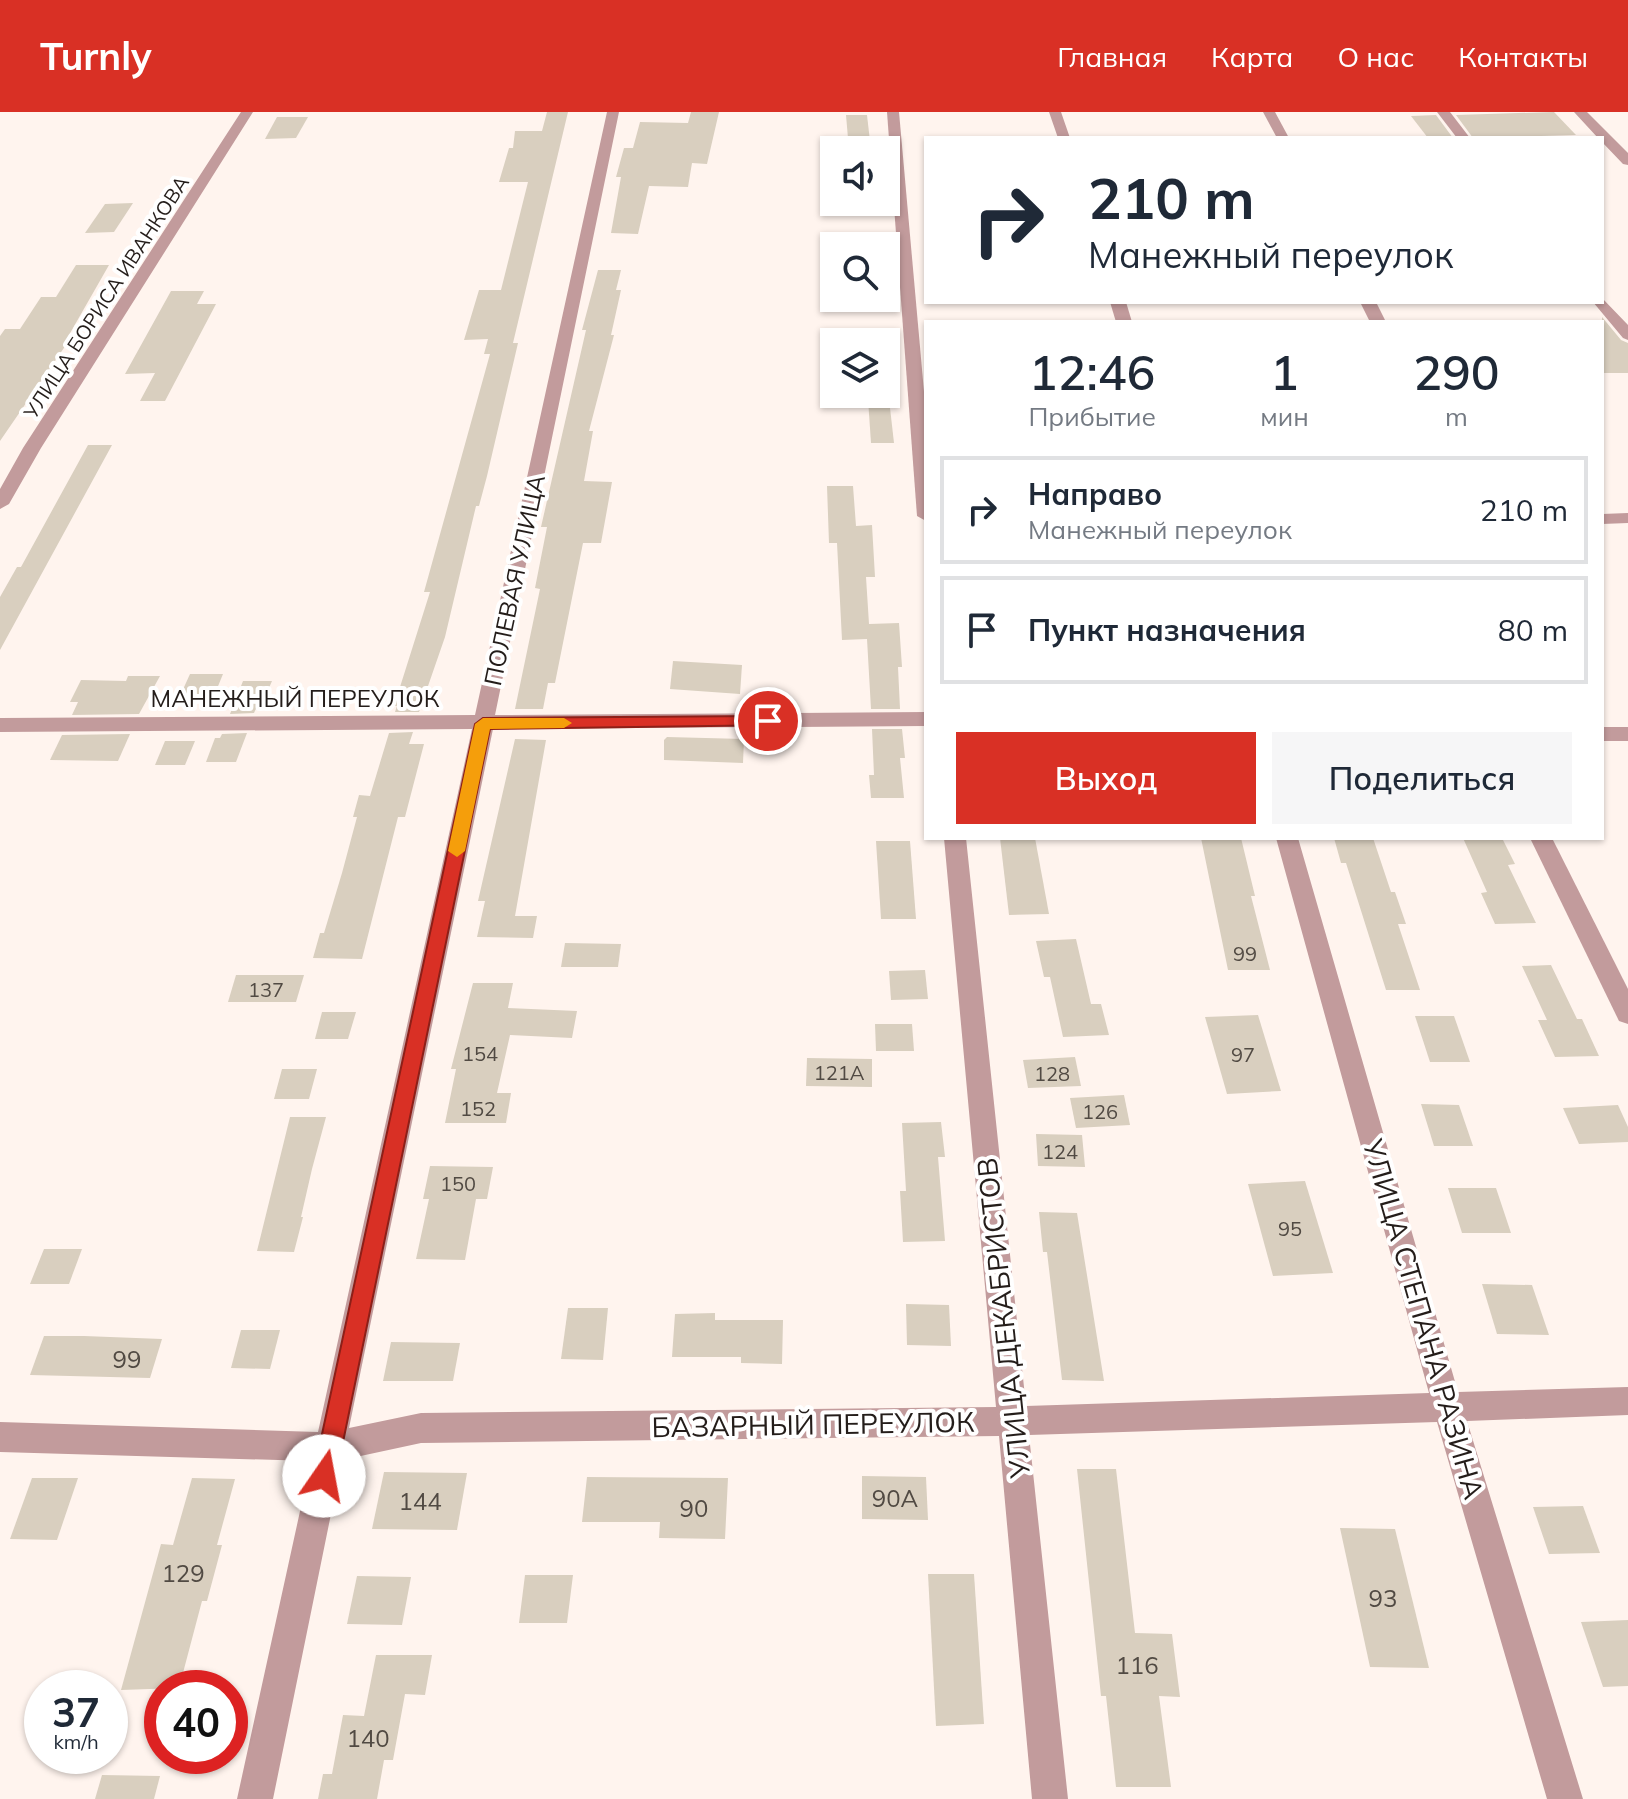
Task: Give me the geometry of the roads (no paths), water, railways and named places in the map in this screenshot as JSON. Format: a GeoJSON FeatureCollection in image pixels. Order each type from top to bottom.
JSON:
{"type":"FeatureCollection","features":[{"type":"Feature","properties":{"kind":"street","name":"УЛИЦА БОРИСА ИВАНКОВА"},"geometry":{"type":"LineString","coordinates":[[0,504],[40,435],[247,112]]}},
{"type":"Feature","properties":{"kind":"street","name":"ПОЛЕВАЯ УЛИЦА"},"geometry":{"type":"LineString","coordinates":[[255,1799],[613,112]]}},
{"type":"Feature","properties":{"kind":"street"},"geometry":{"type":"LineString","coordinates":[[893,112],[924,492]]}},
{"type":"Feature","properties":{"kind":"street"},"geometry":{"type":"LineString","coordinates":[[1055,112],[1063,136]]}},
{"type":"Feature","properties":{"kind":"street"},"geometry":{"type":"LineString","coordinates":[[1269,112],[1282,136]]}},
{"type":"Feature","properties":{"kind":"street"},"geometry":{"type":"LineString","coordinates":[[1443,112],[1462,136]]}},
{"type":"Feature","properties":{"kind":"street"},"geometry":{"type":"LineString","coordinates":[[1580,112],[1604,136]]}},
{"type":"Feature","properties":{"kind":"street"},"geometry":{"type":"LineString","coordinates":[[1604,136],[1628,161]]}},
{"type":"Feature","properties":{"kind":"street"},"geometry":{"type":"LineString","coordinates":[[1603,304],[1628,335]]}},
{"type":"Feature","properties":{"kind":"street"},"geometry":{"type":"LineString","coordinates":[[1604,519],[1628,518]]}},
{"type":"Feature","properties":{"kind":"street","name":"МАНЕЖНЫЙ ПЕРЕУЛОК"},"geometry":{"type":"LineString","coordinates":[[0,725],[924,719]]}},
{"type":"Feature","properties":{"kind":"street"},"geometry":{"type":"LineString","coordinates":[[1604,734],[1628,734]]}},
{"type":"Feature","properties":{"kind":"street","name":"УЛИЦА ДЕКАБРИСТОВ"},"geometry":{"type":"LineString","coordinates":[[955,840],[1050,1799]]}},
{"type":"Feature","properties":{"kind":"street","name":"УЛИЦА СТЕПАНА РАЗИНА"},"geometry":{"type":"LineString","coordinates":[[1288,840],[1447,1405],[1565,1799]]}},
{"type":"Feature","properties":{"kind":"street"},"geometry":{"type":"LineString","coordinates":[[1542,840],[1628,1014]]}},
{"type":"Feature","properties":{"kind":"street","name":"БАЗАРНЫЙ ПЕРЕУЛОК"},"geometry":{"type":"LineString","coordinates":[[0,1437],[331,1447],[421,1428],[1014,1421],[1628,1401]]}}]}
